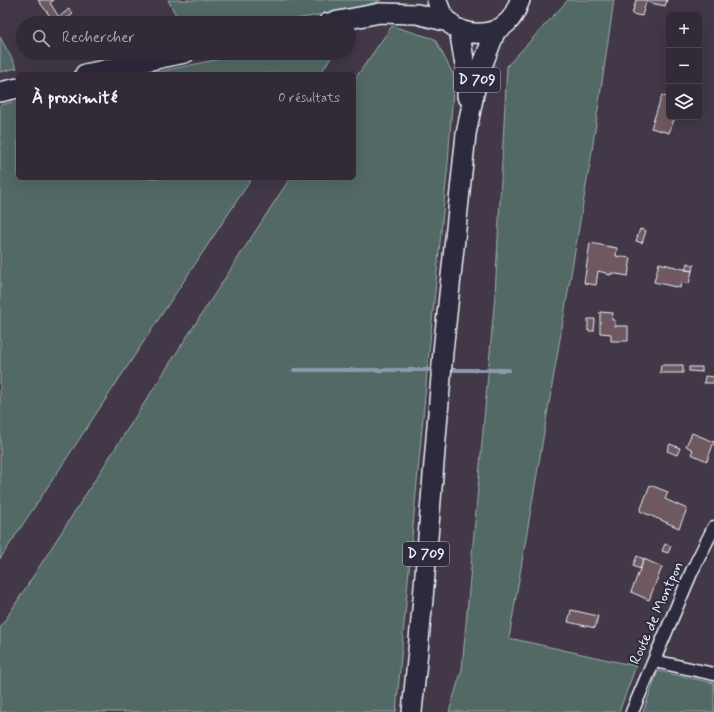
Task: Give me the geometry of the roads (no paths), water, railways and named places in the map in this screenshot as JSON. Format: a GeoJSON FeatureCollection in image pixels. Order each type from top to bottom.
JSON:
{"type":"FeatureCollection","features":[{"type":"Feature","properties":{"kind":"main road"},"geometry":{"type":"LineString","coordinates":[[380,13],[409,0]]}},
{"type":"Feature","properties":{"kind":"main road"},"geometry":{"type":"LineString","coordinates":[[437,0],[441,12],[454,26]]}},
{"type":"Feature","properties":{"kind":"main road"},"geometry":{"type":"LineString","coordinates":[[356,18],[380,13],[417,14],[471,33],[483,34],[496,30],[507,22],[516,11],[520,0]]}},
{"type":"Feature","properties":{"kind":"main road","name":"D 709"},"geometry":{"type":"LineString","coordinates":[[412,712],[443,352],[466,134],[467,78],[454,26]]}},
{"type":"Feature","properties":{"kind":"main road","name":"D 709"},"geometry":{"type":"LineString","coordinates":[[466,134],[477,79],[496,30]]}},
{"type":"Feature","properties":{"kind":"main road"},"geometry":{"type":"LineString","coordinates":[[95,72],[152,60]]}},
{"type":"Feature","properties":{"kind":"main road"},"geometry":{"type":"LineString","coordinates":[[0,92],[16,88]]}},
{"type":"Feature","properties":{"kind":"street","name":"Route de Montpon"},"geometry":{"type":"LineString","coordinates":[[632,712],[692,571],[714,527]]}},
{"type":"Feature","properties":{"kind":"street"},"geometry":{"type":"LineString","coordinates":[[654,661],[714,674]]}},
{"type":"Feature","properties":{"kind":"waterway"},"geometry":{"type":"LineString","coordinates":[[294,370],[436,370]]}},
{"type":"Feature","properties":{"kind":"waterway"},"geometry":{"type":"LineString","coordinates":[[447,370],[509,370]]}}]}
